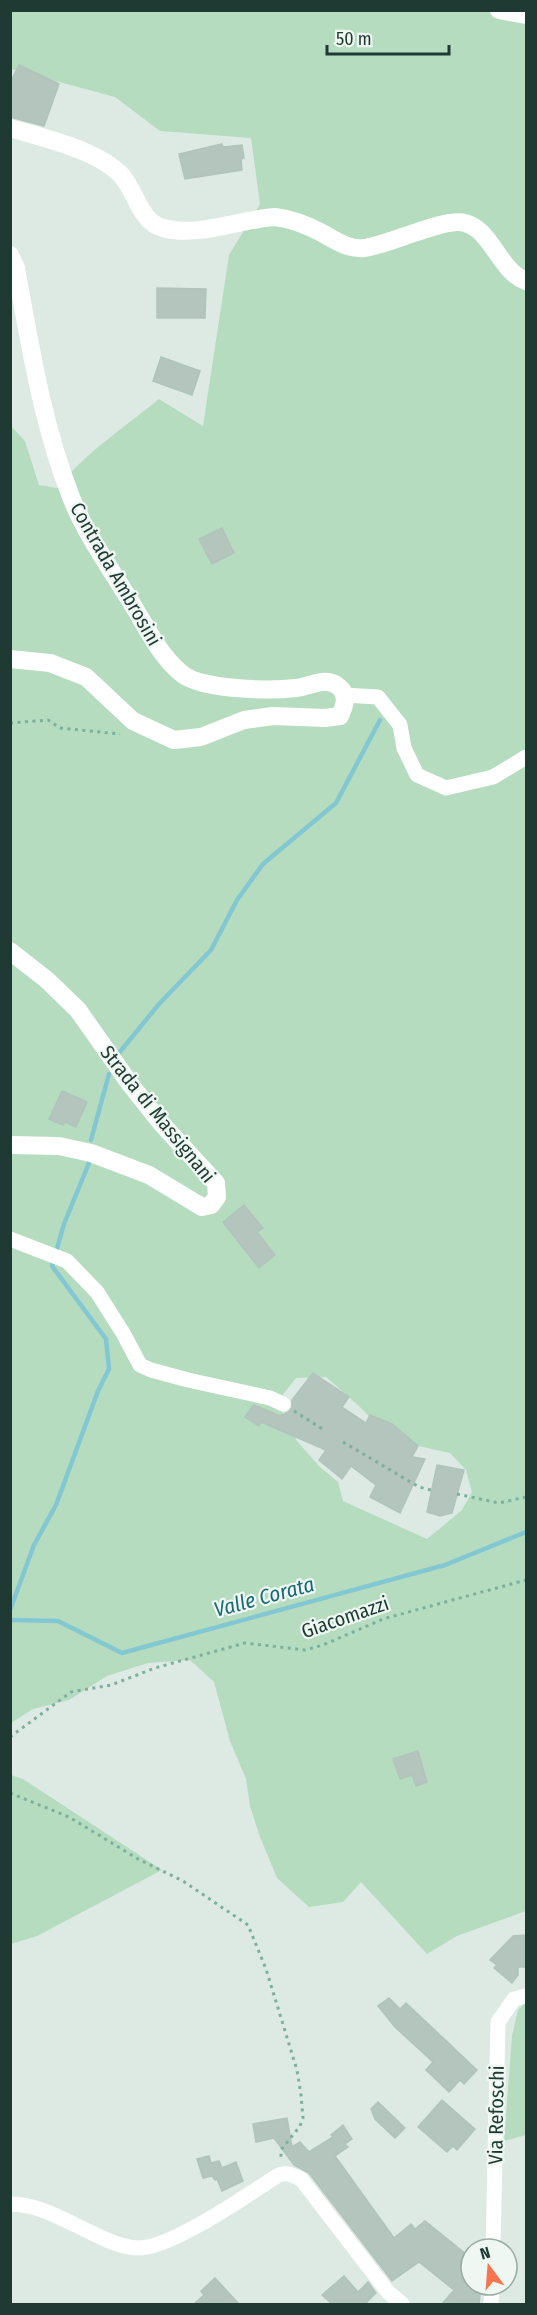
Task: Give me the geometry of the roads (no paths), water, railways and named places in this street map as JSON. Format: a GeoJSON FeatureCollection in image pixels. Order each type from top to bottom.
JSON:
{"type":"FeatureCollection","features":[{"type":"Feature","properties":{"kind":"street"},"geometry":{"type":"LineString","coordinates":[[499,10],[526,15]]}},
{"type":"Feature","properties":{"kind":"street"},"geometry":{"type":"LineString","coordinates":[[10,128],[83,151],[100,160],[122,176],[148,219],[161,228],[182,232],[272,217],[294,220],[346,245],[363,248],[442,225],[464,222],[478,230],[508,268],[518,278],[526,281]]}},
{"type":"Feature","properties":{"kind":"street","name":"Contrada Ambrosini"},"geometry":{"type":"LineString","coordinates":[[10,255],[15,268],[41,403],[71,497],[86,528],[163,653],[182,674],[200,683],[281,689],[327,682],[339,687],[345,700]]}},
{"type":"Feature","properties":{"kind":"street"},"geometry":{"type":"LineString","coordinates":[[10,659],[20,658],[50,663],[86,677],[133,721],[174,740],[201,737],[244,720],[273,716],[325,718],[340,716],[345,700],[378,697],[400,724],[404,748],[417,775],[446,788],[493,777],[526,757]]}},
{"type":"Feature","properties":{"kind":"street","name":"Strada di Massignani"},"geometry":{"type":"LineString","coordinates":[[10,951],[47,980],[78,1010],[130,1084],[161,1123],[216,1183],[217,1197],[211,1205],[202,1207],[149,1175],[91,1153],[59,1146],[10,1145]]}},
{"type":"Feature","properties":{"kind":"street"},"geometry":{"type":"LineString","coordinates":[[10,1239],[67,1261],[97,1293],[123,1333],[140,1365],[188,1380],[270,1398],[282,1404]]}},
{"type":"Feature","properties":{"kind":"street","name":"Via Refoschi"},"geometry":{"type":"LineString","coordinates":[[493,2237],[498,2022],[514,1999],[526,1996]]}},
{"type":"Feature","properties":{"kind":"street"},"geometry":{"type":"LineString","coordinates":[[10,2204],[36,2208],[102,2238],[139,2248],[153,2247],[232,2205],[282,2173],[301,2179],[388,2292],[402,2304]]}},
{"type":"Feature","properties":{"kind":"waterway"},"geometry":{"type":"LineString","coordinates":[[119,1053],[159,1004],[211,950],[237,900],[263,864],[336,803],[380,720]]}},
{"type":"Feature","properties":{"kind":"waterway"},"geometry":{"type":"LineString","coordinates":[[91,1140],[109,1074]]}},
{"type":"Feature","properties":{"kind":"waterway"},"geometry":{"type":"LineString","coordinates":[[10,1610],[34,1545],[56,1505],[98,1391],[109,1369],[106,1339],[52,1266],[64,1224],[89,1163]]}},
{"type":"Feature","properties":{"kind":"waterway","name":"Valle Corata"},"geometry":{"type":"LineString","coordinates":[[10,1620],[58,1621],[122,1653],[445,1565],[526,1532]]}}]}
